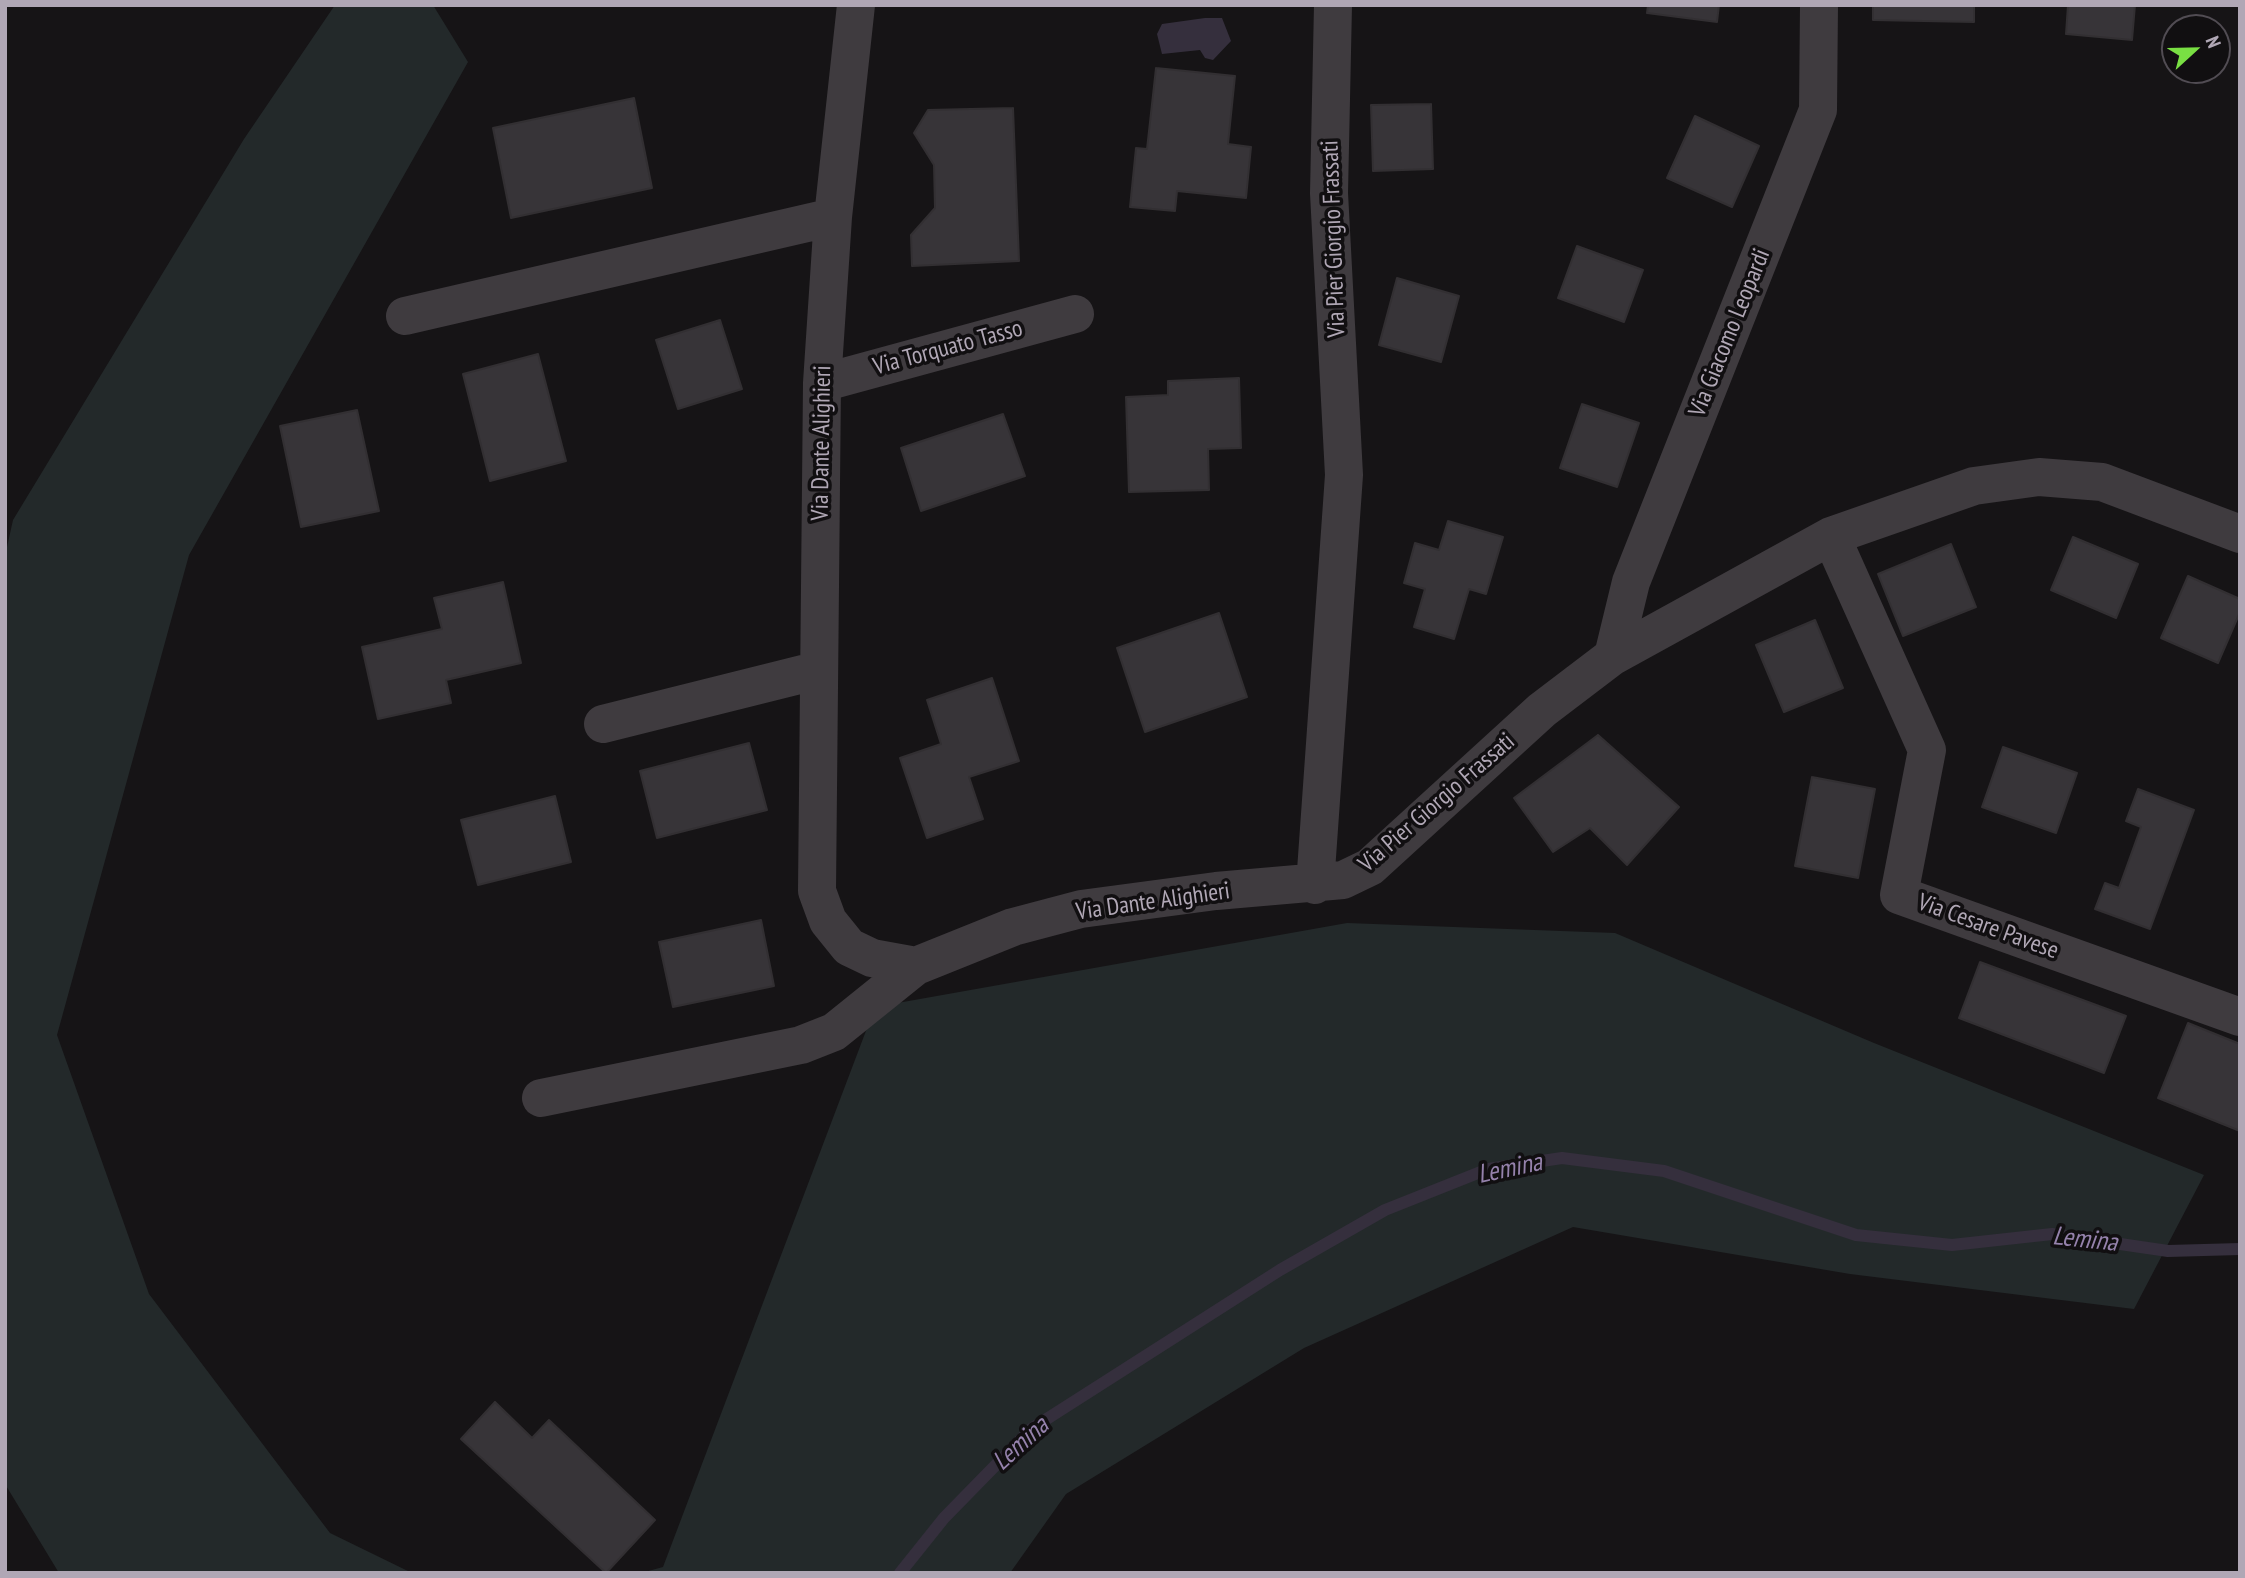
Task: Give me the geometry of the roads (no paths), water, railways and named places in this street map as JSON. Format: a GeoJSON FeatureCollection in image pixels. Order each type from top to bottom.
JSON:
{"type":"FeatureCollection","features":[{"type":"Feature","properties":{"kind":"street","name":"Via Dante Alighieri"},"geometry":{"type":"LineString","coordinates":[[856,5],[833,217],[821,383],[817,891],[828,922],[849,947],[892,964],[916,966]]}},
{"type":"Feature","properties":{"kind":"street","name":"Via Pier Giorgio Frassati"},"geometry":{"type":"LineString","coordinates":[[1333,5],[1329,193],[1344,475],[1315,885],[1343,880],[1370,867],[1542,710],[1613,656],[1831,536],[1974,486],[2039,477],[2102,482],[2240,534]]}},
{"type":"Feature","properties":{"kind":"street","name":"Via Giacomo Leopardi"},"geometry":{"type":"LineString","coordinates":[[1613,656],[1631,582],[1818,110],[1819,5]]}},
{"type":"Feature","properties":{"kind":"street"},"geometry":{"type":"LineString","coordinates":[[405,316],[833,217]]}},
{"type":"Feature","properties":{"kind":"street","name":"Via Torquato Tasso"},"geometry":{"type":"LineString","coordinates":[[821,383],[1075,314]]}},
{"type":"Feature","properties":{"kind":"street","name":"Via Cesare Pavese"},"geometry":{"type":"LineString","coordinates":[[1831,536],[1927,750],[1899,895],[2240,1017]]}},
{"type":"Feature","properties":{"kind":"street"},"geometry":{"type":"LineString","coordinates":[[603,724],[819,670]]}},
{"type":"Feature","properties":{"kind":"street","name":"Via Dante Alighieri"},"geometry":{"type":"LineString","coordinates":[[541,1098],[801,1045],[834,1032],[916,966],[1013,928],[1081,909],[1216,891],[1315,885]]}},
{"type":"Feature","properties":{"kind":"waterway","name":"Lemina"},"geometry":{"type":"LineString","coordinates":[[900,1573],[944,1518],[1031,1429],[1280,1270],[1385,1210],[1488,1169],[1562,1158],[1664,1171],[1856,1235],[1952,1245],[2052,1234],[2168,1251],[2240,1249]]}}]}
